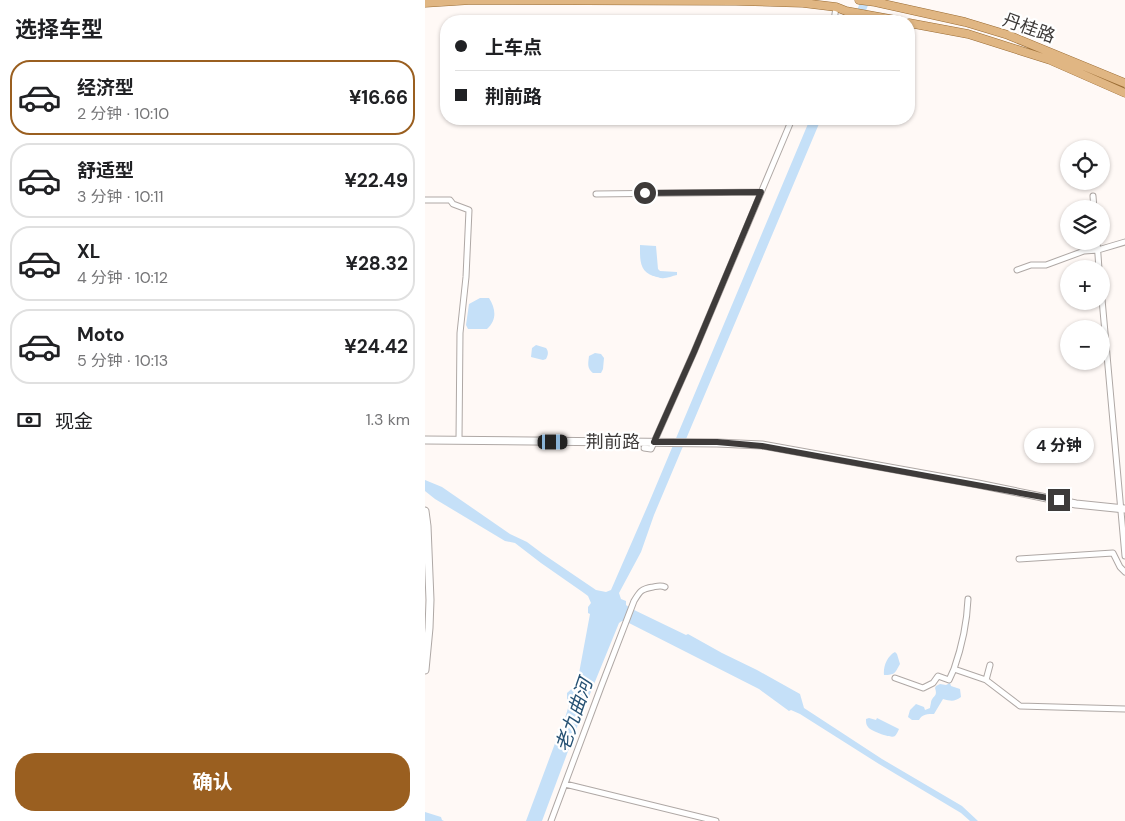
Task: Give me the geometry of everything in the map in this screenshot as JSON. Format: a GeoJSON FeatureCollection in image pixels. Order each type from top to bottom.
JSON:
{"type":"FeatureCollection","features":[{"type":"Feature","properties":{"kind":"main road"},"geometry":{"type":"LineString","coordinates":[[425,3],[472,0],[736,1],[803,3],[836,7],[868,15]]}},
{"type":"Feature","properties":{"kind":"main road","name":"丹桂路"},"geometry":{"type":"LineString","coordinates":[[859,0],[965,22],[1008,35],[1125,83]]}},
{"type":"Feature","properties":{"kind":"main road","name":"丹桂路"},"geometry":{"type":"LineString","coordinates":[[915,24],[967,34],[1041,57],[1125,93]]}},
{"type":"Feature","properties":{"kind":"street"},"geometry":{"type":"LineString","coordinates":[[835,15],[836,7]]}},
{"type":"Feature","properties":{"kind":"street"},"geometry":{"type":"LineString","coordinates":[[644,448],[651,448],[654,442],[789,125]]}},
{"type":"Feature","properties":{"kind":"street"},"geometry":{"type":"LineString","coordinates":[[596,194],[761,192]]}},
{"type":"Feature","properties":{"kind":"street"},"geometry":{"type":"LineString","coordinates":[[1093,196],[1093,200]]}},
{"type":"Feature","properties":{"kind":"street"},"geometry":{"type":"LineString","coordinates":[[425,200],[450,200],[453,204],[469,210],[466,277],[460,333],[459,439]]}},
{"type":"Feature","properties":{"kind":"street"},"geometry":{"type":"LineString","coordinates":[[1110,246],[1125,242]]}},
{"type":"Feature","properties":{"kind":"street"},"geometry":{"type":"LineString","coordinates":[[1017,270],[1031,265],[1046,265],[1084,251],[1098,250],[1099,260]]}},
{"type":"Feature","properties":{"kind":"street"},"geometry":{"type":"LineString","coordinates":[[1103,310],[1123,509],[1125,556]]}},
{"type":"Feature","properties":{"kind":"street","name":"荆前路"},"geometry":{"type":"LineString","coordinates":[[425,440],[717,442],[762,446],[977,484],[1076,504],[1123,509]]}},
{"type":"Feature","properties":{"kind":"street"},"geometry":{"type":"LineString","coordinates":[[425,511],[430,600],[425,670]]}},
{"type":"Feature","properties":{"kind":"street"},"geometry":{"type":"LineString","coordinates":[[1019,559],[1113,554],[1125,572]]}},
{"type":"Feature","properties":{"kind":"street"},"geometry":{"type":"LineString","coordinates":[[551,821],[632,607],[640,591],[644,588],[661,585],[665,587]]}},
{"type":"Feature","properties":{"kind":"street"},"geometry":{"type":"LineString","coordinates":[[895,678],[923,688],[933,683],[938,676],[949,680],[960,653],[968,599]]}},
{"type":"Feature","properties":{"kind":"street"},"geometry":{"type":"LineString","coordinates":[[986,680],[990,665]]}},
{"type":"Feature","properties":{"kind":"street"},"geometry":{"type":"LineString","coordinates":[[954,668],[986,680],[1020,706],[1125,709]]}},
{"type":"Feature","properties":{"kind":"street"},"geometry":{"type":"LineString","coordinates":[[565,784],[716,821]]}},
{"type":"Feature","properties":{"kind":"water"},"geometry":{"type":"Polygon","coordinates":[[[861,0],[870,0],[864,15],[851,15],[856,13],[861,0]]]}},
{"type":"Feature","properties":{"kind":"water","name":"老九曲河"},"geometry":{"type":"Polygon","coordinates":[[[807,125],[818,125],[654,515],[641,552],[619,593],[621,599],[626,601],[626,605],[630,608],[686,635],[688,634],[800,694],[804,708],[882,759],[962,806],[978,821],[970,821],[961,813],[800,714],[789,711],[759,689],[622,621],[619,623],[583,711],[542,821],[526,821],[564,724],[569,705],[567,693],[577,684],[590,614],[588,613],[588,607],[591,603],[588,596],[515,543],[505,541],[435,499],[425,491],[425,480],[442,487],[510,534],[527,542],[596,590],[606,592],[611,590],[807,125]]]}},
{"type":"Feature","properties":{"kind":"water"},"geometry":{"type":"Polygon","coordinates":[[[640,245],[656,246],[658,269],[660,271],[677,272],[677,275],[663,278],[648,274],[641,264],[640,245]]]}},
{"type":"Feature","properties":{"kind":"water"},"geometry":{"type":"Polygon","coordinates":[[[480,298],[489,298],[494,310],[493,322],[487,329],[468,329],[466,325],[469,304],[480,298]]]}},
{"type":"Feature","properties":{"kind":"water"},"geometry":{"type":"Polygon","coordinates":[[[536,345],[546,348],[548,354],[546,359],[531,357],[532,348],[536,345]]]}},
{"type":"Feature","properties":{"kind":"water"},"geometry":{"type":"Polygon","coordinates":[[[595,353],[601,354],[604,358],[601,373],[593,373],[589,368],[589,356],[595,353]]]}},
{"type":"Feature","properties":{"kind":"water"},"geometry":{"type":"Polygon","coordinates":[[[895,652],[900,664],[894,673],[884,675],[886,662],[895,652]]]}},
{"type":"Feature","properties":{"kind":"water"},"geometry":{"type":"Polygon","coordinates":[[[950,683],[951,686],[960,689],[961,697],[952,701],[943,699],[934,714],[923,715],[919,720],[912,720],[908,717],[910,710],[916,704],[924,707],[925,710],[930,708],[932,700],[936,695],[936,686],[950,683]]]}},
{"type":"Feature","properties":{"kind":"water"},"geometry":{"type":"Polygon","coordinates":[[[877,718],[899,729],[893,737],[881,734],[867,726],[866,719],[876,720],[877,718]]]}},
{"type":"Feature","properties":{"kind":"water"},"geometry":{"type":"Polygon","coordinates":[[[425,812],[441,817],[444,821],[425,821],[425,812]]]}},
{"type":"Feature","properties":{"kind":"route"},"geometry":{"type":"LineString","coordinates":[[645,193],[761,192],[654,442],[717,442],[762,446],[1059,500]]}}]}
